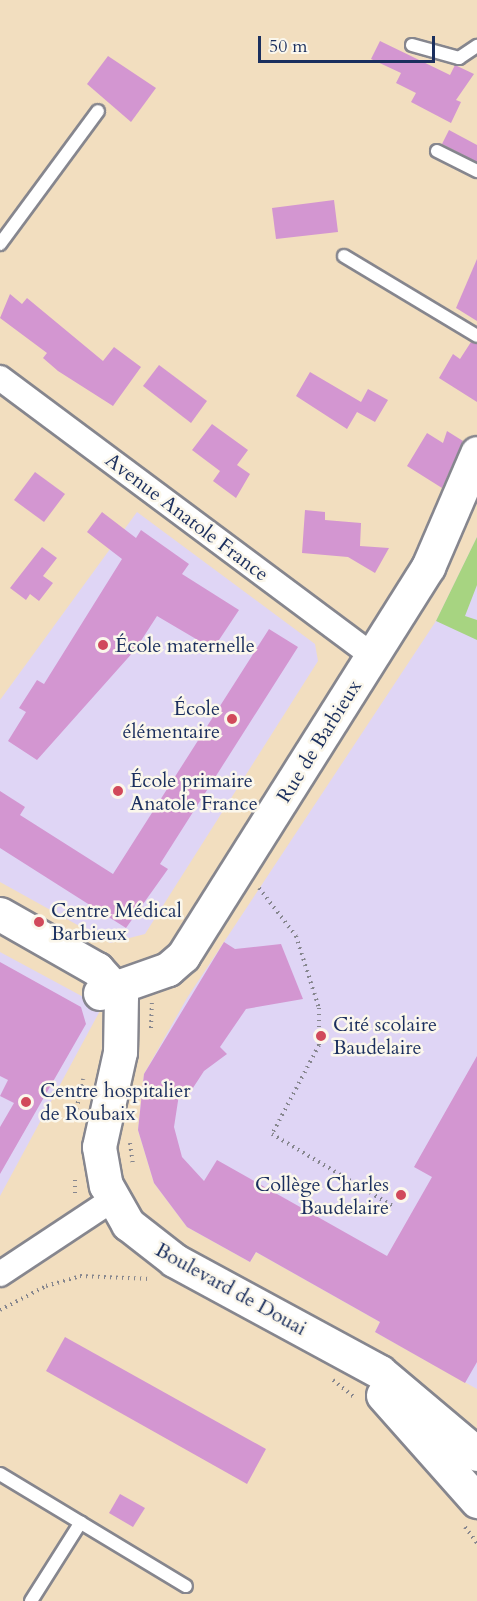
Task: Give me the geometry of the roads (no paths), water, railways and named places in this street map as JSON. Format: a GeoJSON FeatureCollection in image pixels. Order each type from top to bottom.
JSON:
{"type":"FeatureCollection","features":[{"type":"Feature","properties":{"kind":"main road","name":"Rue de Barbieux"},"geometry":{"type":"LineString","coordinates":[[120,986],[179,961],[428,567],[477,453]]}},
{"type":"Feature","properties":{"kind":"main road"},"geometry":{"type":"LineString","coordinates":[[0,914],[97,969],[120,986],[123,1004],[118,1062],[99,1136],[112,1200]]}},
{"type":"Feature","properties":{"kind":"main road"},"geometry":{"type":"LineString","coordinates":[[0,935],[120,986]]}},
{"type":"Feature","properties":{"kind":"main road","name":"Boulevard de Douai"},"geometry":{"type":"LineString","coordinates":[[112,1200],[128,1224],[163,1253],[332,1345],[405,1390],[477,1454]]}},
{"type":"Feature","properties":{"kind":"main road","name":"Boulevard de Douai"},"geometry":{"type":"LineString","coordinates":[[332,1345],[405,1416],[477,1502]]}},
{"type":"Feature","properties":{"kind":"street","name":"Avenue Anatole France"},"geometry":{"type":"LineString","coordinates":[[0,378],[373,656]]}},
{"type":"Feature","properties":{"kind":"street"},"geometry":{"type":"LineString","coordinates":[[0,1274],[112,1200]]}},
{"type":"Feature","properties":{"kind":"lane"},"geometry":{"type":"LineString","coordinates":[[412,45],[459,58],[477,46]]}},
{"type":"Feature","properties":{"kind":"lane"},"geometry":{"type":"LineString","coordinates":[[0,244],[98,111]]}},
{"type":"Feature","properties":{"kind":"lane"},"geometry":{"type":"LineString","coordinates":[[437,151],[477,171]]}},
{"type":"Feature","properties":{"kind":"lane"},"geometry":{"type":"LineString","coordinates":[[344,256],[477,336]]}},
{"type":"Feature","properties":{"kind":"lane"},"geometry":{"type":"LineString","coordinates":[[0,1474],[186,1586]]}},
{"type":"Feature","properties":{"kind":"lane"},"geometry":{"type":"LineString","coordinates":[[31,1601],[81,1522]]}},
{"type":"Feature","properties":{"kind":"place","name":"École maternelle"},"geometry":{"type":"Point","coordinates":[103,645]}},
{"type":"Feature","properties":{"kind":"place","name":"École élémentaire"},"geometry":{"type":"Point","coordinates":[232,719]}},
{"type":"Feature","properties":{"kind":"place","name":"École primaire Anatole France"},"geometry":{"type":"Point","coordinates":[118,791]}},
{"type":"Feature","properties":{"kind":"place","name":"Centre Médical Barbieux"},"geometry":{"type":"Point","coordinates":[39,922]}},
{"type":"Feature","properties":{"kind":"place","name":"Cité scolaire Baudelaire"},"geometry":{"type":"Point","coordinates":[321,1036]}},
{"type":"Feature","properties":{"kind":"place","name":"Centre hospitalier de Roubaix"},"geometry":{"type":"Point","coordinates":[26,1102]}},
{"type":"Feature","properties":{"kind":"place","name":"Collège Charles Baudelaire"},"geometry":{"type":"Point","coordinates":[401,1195]}}]}
